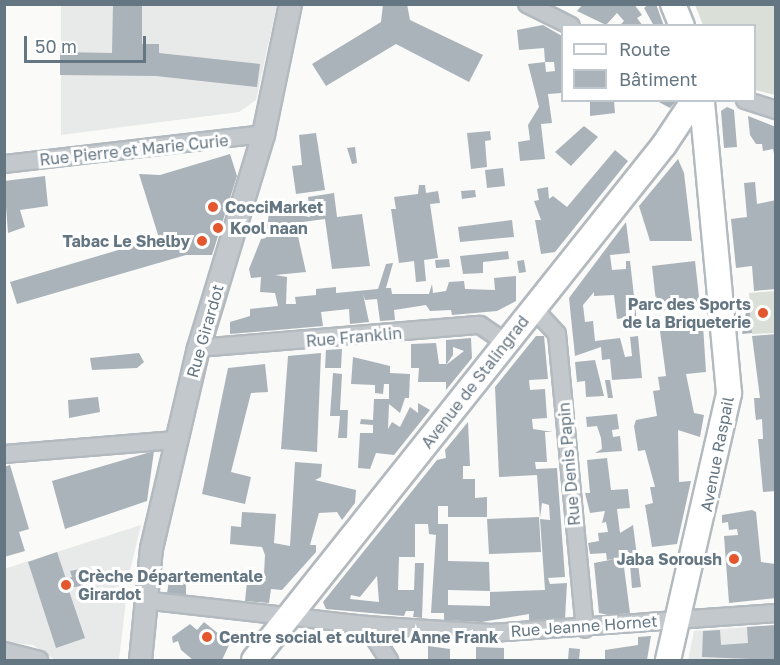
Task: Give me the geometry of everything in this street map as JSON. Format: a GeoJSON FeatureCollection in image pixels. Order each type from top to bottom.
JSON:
{"type":"FeatureCollection","features":[{"type":"Feature","properties":{"kind":"main road"},"geometry":{"type":"LineString","coordinates":[[673,4],[681,24]]}},
{"type":"Feature","properties":{"kind":"main road","name":"Avenue de Stalingrad"},"geometry":{"type":"LineString","coordinates":[[254,660],[534,308],[692,102]]}},
{"type":"Feature","properties":{"kind":"main road","name":"Avenue Raspail"},"geometry":{"type":"LineString","coordinates":[[668,660],[676,620],[703,523],[729,393],[702,102]]}},
{"type":"Feature","properties":{"kind":"street","name":"Rue Girardot"},"geometry":{"type":"LineString","coordinates":[[140,660],[143,600],[176,440],[198,348],[263,134],[290,4]]}},
{"type":"Feature","properties":{"kind":"street"},"geometry":{"type":"LineString","coordinates":[[527,4],[567,24]]}},
{"type":"Feature","properties":{"kind":"street"},"geometry":{"type":"LineString","coordinates":[[751,102],[776,110]]}},
{"type":"Feature","properties":{"kind":"street","name":"Rue Pierre et Marie Curie"},"geometry":{"type":"LineString","coordinates":[[4,164],[263,134]]}},
{"type":"Feature","properties":{"kind":"street","name":"Rue Denis Papin"},"geometry":{"type":"LineString","coordinates":[[534,308],[557,334],[585,629]]}},
{"type":"Feature","properties":{"kind":"street","name":"Rue Franklin"},"geometry":{"type":"LineString","coordinates":[[198,348],[480,325],[505,342]]}},
{"type":"Feature","properties":{"kind":"street"},"geometry":{"type":"LineString","coordinates":[[4,454],[176,440]]}},
{"type":"Feature","properties":{"kind":"street","name":"Rue Jeanne Hornet"},"geometry":{"type":"LineString","coordinates":[[143,600],[366,625],[491,633],[585,629],[776,613]]}},
{"type":"Feature","properties":{"kind":"street"},"geometry":{"type":"LineString","coordinates":[[366,625],[389,660]]}},
{"type":"Feature","properties":{"kind":"street"},"geometry":{"type":"LineString","coordinates":[[4,651],[39,660]]}},
{"type":"Feature","properties":{"kind":"shaded area"},"geometry":{"type":"Polygon","coordinates":[[[61,5],[277,5],[256,100],[239,112],[61,135],[61,5]]]}},
{"type":"Feature","properties":{"kind":"shaded area"},"geometry":{"type":"Polygon","coordinates":[[[695,5],[775,5],[775,95],[756,90],[756,24],[703,24],[695,5]]]}},
{"type":"Feature","properties":{"kind":"shaded area","name":"Parc des Sports de la Briqueterie"},"geometry":{"type":"Polygon","coordinates":[[[775,291],[775,333],[752,334],[749,293],[775,291]]]}},
{"type":"Feature","properties":{"kind":"shaded area","name":"Crèche Départementale Girardot"},"geometry":{"type":"Polygon","coordinates":[[[141,525],[129,575],[119,660],[55,660],[33,645],[5,642],[4,569],[141,525]]]}},
{"type":"Feature","properties":{"kind":"shaded area"},"geometry":{"type":"Polygon","coordinates":[[[775,625],[775,660],[688,660],[694,631],[775,625]]]}},
{"type":"Feature","properties":{"kind":"building"},"geometry":{"type":"Polygon","coordinates":[[[113,4],[142,4],[142,44],[159,44],[159,53],[260,64],[257,87],[156,76],[60,75],[60,52],[112,53],[113,4]]]}},
{"type":"Feature","properties":{"kind":"building"},"geometry":{"type":"Polygon","coordinates":[[[383,4],[407,4],[410,20],[483,55],[469,82],[396,44],[326,86],[312,64],[381,22],[383,4]]]}},
{"type":"Feature","properties":{"kind":"building"},"geometry":{"type":"Polygon","coordinates":[[[583,4],[634,4],[642,15],[637,18],[642,24],[621,24],[624,21],[617,13],[607,24],[604,24],[577,11],[583,4]]]}},
{"type":"Feature","properties":{"kind":"building"},"geometry":{"type":"Polygon","coordinates":[[[649,4],[656,4],[663,24],[653,24],[644,8],[649,4]]]}},
{"type":"Feature","properties":{"kind":"building"},"geometry":{"type":"Polygon","coordinates":[[[543,25],[561,35],[561,93],[548,94],[552,123],[541,124],[545,159],[520,161],[518,142],[530,140],[528,125],[539,107],[528,64],[545,62],[544,48],[519,50],[517,30],[543,25]],[[545,62],[546,72],[555,71],[554,62],[545,62]]]}},
{"type":"Feature","properties":{"kind":"building"},"geometry":{"type":"Polygon","coordinates":[[[590,102],[614,102],[615,113],[590,116],[590,102]]]}},
{"type":"Feature","properties":{"kind":"building"},"geometry":{"type":"Polygon","coordinates":[[[659,102],[675,102],[670,108],[659,102]]]}},
{"type":"Feature","properties":{"kind":"building"},"geometry":{"type":"Polygon","coordinates":[[[727,107],[734,110],[737,147],[724,148],[721,111],[727,107]]]}},
{"type":"Feature","properties":{"kind":"building"},"geometry":{"type":"Polygon","coordinates":[[[748,116],[776,127],[776,163],[773,149],[763,151],[762,144],[756,144],[750,135],[748,116]]]}},
{"type":"Feature","properties":{"kind":"building"},"geometry":{"type":"Polygon","coordinates":[[[584,126],[598,137],[571,166],[555,152],[584,126]]]}},
{"type":"Feature","properties":{"kind":"building"},"geometry":{"type":"Polygon","coordinates":[[[490,131],[491,140],[485,141],[487,167],[471,169],[467,133],[490,131]]]}},
{"type":"Feature","properties":{"kind":"building"},"geometry":{"type":"Polygon","coordinates":[[[316,133],[325,190],[296,194],[292,166],[302,165],[299,135],[316,133]]]}},
{"type":"Feature","properties":{"kind":"building"},"geometry":{"type":"Polygon","coordinates":[[[355,147],[357,163],[352,164],[347,148],[355,147]]]}},
{"type":"Feature","properties":{"kind":"building"},"geometry":{"type":"Polygon","coordinates":[[[615,150],[628,161],[555,252],[541,254],[535,220],[541,220],[534,201],[539,200],[537,189],[548,187],[549,199],[553,196],[567,207],[615,150]]]}},
{"type":"Feature","properties":{"kind":"building"},"geometry":{"type":"Polygon","coordinates":[[[230,154],[237,176],[212,255],[186,255],[17,304],[10,282],[159,238],[139,174],[160,175],[230,154]]]}},
{"type":"Feature","properties":{"kind":"building"},"geometry":{"type":"Polygon","coordinates":[[[678,159],[684,173],[692,241],[650,241],[639,206],[678,159]]]}},
{"type":"Feature","properties":{"kind":"building"},"geometry":{"type":"Polygon","coordinates":[[[503,168],[505,186],[487,188],[485,170],[503,168]]]}},
{"type":"Feature","properties":{"kind":"building"},"geometry":{"type":"Polygon","coordinates":[[[45,176],[48,206],[20,210],[25,227],[8,233],[4,181],[45,176]]]}},
{"type":"Feature","properties":{"kind":"building"},"geometry":{"type":"Polygon","coordinates":[[[755,182],[757,204],[776,200],[776,289],[754,291],[752,266],[736,268],[731,219],[747,217],[744,183],[755,182]]]}},
{"type":"Feature","properties":{"kind":"building"},"geometry":{"type":"Polygon","coordinates":[[[419,185],[425,185],[426,193],[438,191],[440,203],[430,204],[438,258],[424,260],[426,281],[416,282],[414,261],[399,263],[391,209],[396,209],[394,197],[418,194],[419,185]]]}},
{"type":"Feature","properties":{"kind":"building"},"geometry":{"type":"Polygon","coordinates":[[[475,190],[476,197],[462,199],[461,191],[475,190]]]}},
{"type":"Feature","properties":{"kind":"building"},"geometry":{"type":"Polygon","coordinates":[[[334,193],[337,217],[362,214],[370,266],[332,269],[325,219],[295,223],[306,272],[275,275],[287,277],[286,304],[296,304],[295,297],[316,295],[316,289],[336,287],[336,293],[378,289],[386,264],[393,263],[386,288],[391,288],[392,294],[429,294],[432,284],[433,293],[446,291],[449,282],[464,281],[465,289],[495,290],[494,278],[516,276],[516,301],[497,311],[452,315],[451,310],[430,311],[426,305],[394,310],[395,320],[380,321],[377,299],[365,300],[363,294],[369,322],[350,324],[349,309],[321,312],[323,326],[230,334],[230,322],[250,316],[250,309],[278,306],[275,293],[260,292],[261,277],[251,278],[249,269],[261,239],[266,238],[269,212],[303,210],[304,216],[310,217],[308,197],[334,193]]]}},
{"type":"Feature","properties":{"kind":"building"},"geometry":{"type":"Polygon","coordinates":[[[512,220],[514,237],[460,242],[458,227],[512,220]]]}},
{"type":"Feature","properties":{"kind":"building"},"geometry":{"type":"Polygon","coordinates":[[[626,222],[630,253],[610,255],[612,270],[626,269],[626,261],[630,261],[638,331],[632,317],[617,319],[614,295],[594,296],[594,292],[583,305],[585,322],[593,321],[595,341],[620,338],[625,357],[632,356],[630,337],[638,336],[642,378],[612,380],[610,359],[602,360],[601,347],[575,356],[569,298],[626,222]]]}},
{"type":"Feature","properties":{"kind":"building"},"geometry":{"type":"Polygon","coordinates":[[[508,251],[509,259],[483,262],[483,273],[463,274],[460,256],[508,251]]]}},
{"type":"Feature","properties":{"kind":"building"},"geometry":{"type":"Polygon","coordinates":[[[449,259],[450,267],[436,268],[435,260],[449,259]]]}},
{"type":"Feature","properties":{"kind":"building"},"geometry":{"type":"Polygon","coordinates":[[[524,260],[526,272],[519,273],[517,261],[524,260]]]}},
{"type":"Feature","properties":{"kind":"building"},"geometry":{"type":"Polygon","coordinates":[[[695,261],[700,306],[657,311],[652,266],[695,261]]]}},
{"type":"Feature","properties":{"kind":"building"},"geometry":{"type":"Polygon","coordinates":[[[750,311],[752,333],[742,334],[746,312],[750,311]]]}},
{"type":"Feature","properties":{"kind":"building"},"geometry":{"type":"Polygon","coordinates":[[[703,325],[706,372],[686,374],[694,413],[704,415],[700,437],[678,430],[679,482],[691,481],[677,544],[652,547],[645,505],[653,503],[650,487],[655,487],[645,450],[638,451],[634,426],[636,420],[657,416],[653,391],[660,390],[658,377],[666,376],[660,331],[703,325]]]}},
{"type":"Feature","properties":{"kind":"building"},"geometry":{"type":"Polygon","coordinates":[[[776,334],[776,491],[763,492],[758,439],[763,439],[762,419],[756,420],[755,412],[754,398],[760,398],[752,336],[776,334]]]}},
{"type":"Feature","properties":{"kind":"building"},"geometry":{"type":"Polygon","coordinates":[[[536,336],[544,336],[548,379],[529,380],[530,390],[545,389],[547,418],[532,419],[533,429],[553,432],[545,432],[547,462],[535,462],[536,469],[557,468],[565,577],[548,578],[550,584],[567,583],[565,619],[529,622],[529,614],[481,622],[444,620],[444,613],[431,613],[436,535],[429,534],[428,524],[415,524],[415,557],[399,557],[398,590],[414,590],[415,563],[424,563],[422,618],[413,617],[414,611],[406,611],[404,616],[326,609],[323,602],[437,460],[446,458],[445,450],[468,422],[470,466],[463,466],[463,479],[475,479],[475,498],[487,497],[487,517],[448,517],[448,506],[438,506],[438,524],[448,524],[448,561],[489,562],[490,591],[448,590],[448,605],[490,606],[490,592],[545,590],[540,519],[550,520],[549,505],[542,503],[540,518],[537,475],[499,477],[495,387],[536,336]],[[377,576],[360,597],[351,595],[350,599],[379,602],[377,576]]]}},
{"type":"Feature","properties":{"kind":"building"},"geometry":{"type":"Polygon","coordinates":[[[471,338],[472,358],[446,390],[446,382],[418,382],[419,368],[411,368],[411,344],[436,343],[439,364],[446,364],[446,340],[471,338]],[[453,347],[453,355],[446,365],[464,351],[453,347]]]}},
{"type":"Feature","properties":{"kind":"building"},"geometry":{"type":"Polygon","coordinates":[[[342,349],[341,368],[325,368],[326,350],[342,349]]]}},
{"type":"Feature","properties":{"kind":"building"},"geometry":{"type":"Polygon","coordinates":[[[139,353],[144,362],[137,368],[92,370],[90,358],[139,353]]]}},
{"type":"Feature","properties":{"kind":"building"},"geometry":{"type":"Polygon","coordinates":[[[321,353],[317,452],[281,449],[288,356],[321,353]]]}},
{"type":"Feature","properties":{"kind":"building"},"geometry":{"type":"Polygon","coordinates":[[[353,357],[390,366],[390,373],[410,374],[409,398],[405,398],[400,413],[389,404],[388,429],[392,422],[400,427],[410,407],[418,413],[418,403],[430,410],[394,455],[376,453],[370,469],[358,468],[360,433],[373,433],[373,425],[360,424],[361,419],[373,420],[374,399],[389,399],[389,384],[384,384],[383,394],[375,393],[375,385],[351,384],[353,357]]]}},
{"type":"Feature","properties":{"kind":"building"},"geometry":{"type":"Polygon","coordinates":[[[595,360],[604,396],[586,397],[585,381],[577,382],[575,362],[595,360]]]}},
{"type":"Feature","properties":{"kind":"building"},"geometry":{"type":"Polygon","coordinates":[[[265,364],[268,392],[251,393],[231,472],[251,477],[245,504],[202,494],[228,368],[265,364]]]}},
{"type":"Feature","properties":{"kind":"building"},"geometry":{"type":"Polygon","coordinates":[[[333,373],[342,374],[340,410],[348,410],[347,438],[338,438],[340,416],[330,416],[333,373]]]}},
{"type":"Feature","properties":{"kind":"building"},"geometry":{"type":"Polygon","coordinates":[[[605,380],[610,380],[613,398],[608,398],[605,380]]]}},
{"type":"Feature","properties":{"kind":"building"},"geometry":{"type":"Polygon","coordinates":[[[98,397],[100,412],[69,418],[68,400],[98,397]]]}},
{"type":"Feature","properties":{"kind":"building"},"geometry":{"type":"Polygon","coordinates":[[[617,414],[619,429],[612,430],[613,437],[620,436],[622,451],[595,453],[602,449],[601,438],[597,426],[587,427],[586,417],[617,414]]]}},
{"type":"Feature","properties":{"kind":"building"},"geometry":{"type":"Polygon","coordinates":[[[154,451],[147,501],[65,529],[52,481],[154,451]]]}},
{"type":"Feature","properties":{"kind":"building"},"geometry":{"type":"Polygon","coordinates":[[[607,458],[611,490],[628,489],[630,508],[617,509],[620,533],[633,525],[641,587],[632,588],[629,552],[622,552],[630,613],[608,615],[599,613],[594,563],[615,559],[607,560],[606,553],[590,554],[588,543],[599,541],[598,533],[608,532],[606,522],[602,523],[605,511],[590,513],[585,493],[590,493],[587,460],[607,458]]]}},
{"type":"Feature","properties":{"kind":"building"},"geometry":{"type":"Polygon","coordinates":[[[295,462],[322,464],[321,477],[315,480],[356,490],[355,503],[342,520],[337,512],[319,513],[310,545],[316,545],[316,552],[282,590],[271,589],[269,603],[245,601],[248,572],[264,574],[265,555],[262,547],[230,544],[231,526],[241,527],[242,512],[276,514],[274,543],[290,546],[295,462]]]}},
{"type":"Feature","properties":{"kind":"building"},"geometry":{"type":"Polygon","coordinates":[[[10,465],[29,529],[19,532],[25,551],[4,557],[4,467],[10,465]]]}},
{"type":"Feature","properties":{"kind":"building"},"geometry":{"type":"Polygon","coordinates":[[[752,510],[756,512],[761,562],[776,564],[776,598],[729,603],[724,536],[738,535],[737,529],[729,530],[728,522],[722,523],[722,515],[752,510]]]}},
{"type":"Feature","properties":{"kind":"building"},"geometry":{"type":"Polygon","coordinates":[[[539,517],[541,552],[489,554],[487,519],[539,517]]]}},
{"type":"Feature","properties":{"kind":"building"},"geometry":{"type":"Polygon","coordinates":[[[57,552],[66,579],[72,577],[70,571],[80,569],[88,585],[68,588],[85,638],[56,648],[28,562],[57,552]]]}},
{"type":"Feature","properties":{"kind":"building"},"geometry":{"type":"Polygon","coordinates":[[[170,575],[186,576],[186,595],[167,593],[170,575]]]}},
{"type":"Feature","properties":{"kind":"building","name":"Centre social et culturel Anne Frank"},"geometry":{"type":"Polygon","coordinates":[[[204,622],[230,643],[222,660],[193,660],[181,650],[178,641],[173,643],[172,637],[190,624],[197,630],[204,622]]]}},
{"type":"Feature","properties":{"kind":"building"},"geometry":{"type":"Polygon","coordinates":[[[776,625],[776,660],[702,657],[703,631],[720,630],[721,645],[748,643],[747,627],[776,625]]]}},
{"type":"Feature","properties":{"kind":"building"},"geometry":{"type":"Polygon","coordinates":[[[651,636],[647,660],[605,660],[605,650],[638,645],[638,637],[651,636]]]}},
{"type":"Feature","properties":{"kind":"building"},"geometry":{"type":"Polygon","coordinates":[[[428,646],[450,649],[450,660],[428,660],[428,646]]]}},
{"type":"Feature","properties":{"kind":"building"},"geometry":{"type":"Polygon","coordinates":[[[476,647],[504,648],[504,660],[476,660],[476,647]]]}},
{"type":"Feature","properties":{"kind":"building"},"geometry":{"type":"Polygon","coordinates":[[[569,648],[580,649],[579,660],[568,660],[569,648]]]}},
{"type":"Feature","properties":{"kind":"place","name":"CocciMarket"},"geometry":{"type":"Point","coordinates":[213,207]}},
{"type":"Feature","properties":{"kind":"place","name":"Kool naan"},"geometry":{"type":"Point","coordinates":[218,228]}},
{"type":"Feature","properties":{"kind":"place","name":"Tabac Le Shelby"},"geometry":{"type":"Point","coordinates":[202,241]}},
{"type":"Feature","properties":{"kind":"place","name":"Parc des Sports de la Briqueterie"},"geometry":{"type":"Point","coordinates":[763,313]}},
{"type":"Feature","properties":{"kind":"place","name":"Jaba Soroush"},"geometry":{"type":"Point","coordinates":[734,559]}},
{"type":"Feature","properties":{"kind":"place","name":"Crèche Départementale Girardot"},"geometry":{"type":"Point","coordinates":[66,585]}},
{"type":"Feature","properties":{"kind":"place","name":"Centre social et culturel Anne Frank"},"geometry":{"type":"Point","coordinates":[207,637]}}]}
